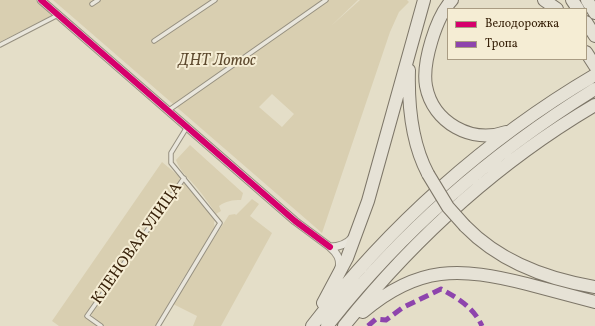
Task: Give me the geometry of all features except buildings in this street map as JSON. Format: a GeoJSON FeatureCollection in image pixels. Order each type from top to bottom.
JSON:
{"type":"FeatureCollection","features":[{"type":"Feature","properties":{"kind":"highway"},"geometry":{"type":"LineString","coordinates":[[311,326],[347,258],[358,231],[383,148],[424,0]]}},
{"type":"Feature","properties":{"kind":"highway"},"geometry":{"type":"LineString","coordinates":[[452,0],[440,18],[429,54],[426,85],[432,102],[446,121],[460,130],[469,133],[489,136],[514,129]]}},
{"type":"Feature","properties":{"kind":"highway"},"geometry":{"type":"LineString","coordinates":[[544,0],[556,8]]}},
{"type":"Feature","properties":{"kind":"highway"},"geometry":{"type":"LineString","coordinates":[[586,0],[595,13]]}},
{"type":"Feature","properties":{"kind":"highway"},"geometry":{"type":"LineString","coordinates":[[587,24],[595,36]]}},
{"type":"Feature","properties":{"kind":"highway"},"geometry":{"type":"LineString","coordinates":[[410,51],[409,99],[411,118],[420,155],[428,174],[448,207],[480,240],[508,260],[553,278],[595,287]]}},
{"type":"Feature","properties":{"kind":"highway"},"geometry":{"type":"LineString","coordinates":[[587,54],[595,66]]}},
{"type":"Feature","properties":{"kind":"highway"},"geometry":{"type":"LineString","coordinates":[[311,326],[349,281],[401,226],[454,176],[514,129],[555,100],[595,75]]}},
{"type":"Feature","properties":{"kind":"highway"},"geometry":{"type":"LineString","coordinates":[[327,326],[388,256],[461,187],[526,136],[595,89]]}},
{"type":"Feature","properties":{"kind":"highway"},"geometry":{"type":"LineString","coordinates":[[344,326],[395,267],[468,196],[539,141],[595,105]]}},
{"type":"Feature","properties":{"kind":"highway"},"geometry":{"type":"LineString","coordinates":[[347,326],[388,292],[416,280],[458,272],[488,275],[595,302]]}},
{"type":"Feature","properties":{"kind":"street"},"geometry":{"type":"LineString","coordinates":[[41,0],[295,220],[330,247],[339,259],[340,266],[336,280]]}},
{"type":"Feature","properties":{"kind":"street"},"geometry":{"type":"LineString","coordinates":[[330,247],[338,247],[346,244],[358,231]]}},
{"type":"Feature","properties":{"kind":"lane"},"geometry":{"type":"LineString","coordinates":[[92,4],[98,0]]}},
{"type":"Feature","properties":{"kind":"lane"},"geometry":{"type":"LineString","coordinates":[[154,41],[215,0]]}},
{"type":"Feature","properties":{"kind":"lane"},"geometry":{"type":"LineString","coordinates":[[169,110],[326,0]]}},
{"type":"Feature","properties":{"kind":"lane"},"geometry":{"type":"LineString","coordinates":[[0,45],[58,15]]}},
{"type":"Feature","properties":{"kind":"lane","name":"КЛЕНОВАЯ УЛИЦА"},"geometry":{"type":"LineString","coordinates":[[158,326],[220,223],[171,163],[171,153],[188,126]]}},
{"type":"Feature","properties":{"kind":"lane","name":"КЛЕНОВАЯ УЛИЦА"},"geometry":{"type":"LineString","coordinates":[[101,326],[87,316],[184,178]]}},
{"type":"Feature","properties":{"kind":"green space"},"geometry":{"type":"Polygon","coordinates":[[[0,0],[38,0],[53,14],[0,42],[0,0]]]}},
{"type":"Feature","properties":{"kind":"green space","name":"ДНТ Лотос"},"geometry":{"type":"Polygon","coordinates":[[[53,0],[358,0],[331,26],[360,0],[407,0],[409,2],[399,12],[390,32],[322,233],[53,0]],[[272,94],[259,107],[282,127],[294,114],[272,94]]]}},
{"type":"Feature","properties":{"kind":"green space"},"geometry":{"type":"Polygon","coordinates":[[[190,145],[243,193],[241,200],[229,201],[222,204],[219,206],[221,211],[216,214],[202,194],[182,171],[176,160],[190,145]]]}},
{"type":"Feature","properties":{"kind":"green space"},"geometry":{"type":"Polygon","coordinates":[[[162,162],[180,177],[179,182],[147,225],[85,315],[84,317],[98,326],[59,326],[52,321],[162,162]]]}},
{"type":"Feature","properties":{"kind":"green space"},"geometry":{"type":"Polygon","coordinates":[[[186,183],[215,220],[215,229],[179,285],[156,326],[104,326],[93,318],[91,313],[171,200],[183,184],[186,183]]]}},
{"type":"Feature","properties":{"kind":"green space"},"geometry":{"type":"Polygon","coordinates":[[[252,199],[259,204],[250,216],[272,233],[221,326],[193,326],[197,316],[173,304],[229,215],[236,215],[252,199]]]}},
{"type":"Feature","properties":{"kind":"marked path"},"geometry":{"type":"LineString","coordinates":[[368,326],[376,319],[386,320],[402,308],[441,289],[465,304],[475,314],[482,326]]}},
{"type":"Feature","properties":{"kind":"cycle path"},"geometry":{"type":"LineString","coordinates":[[41,0],[295,221],[330,247]]}}]}
